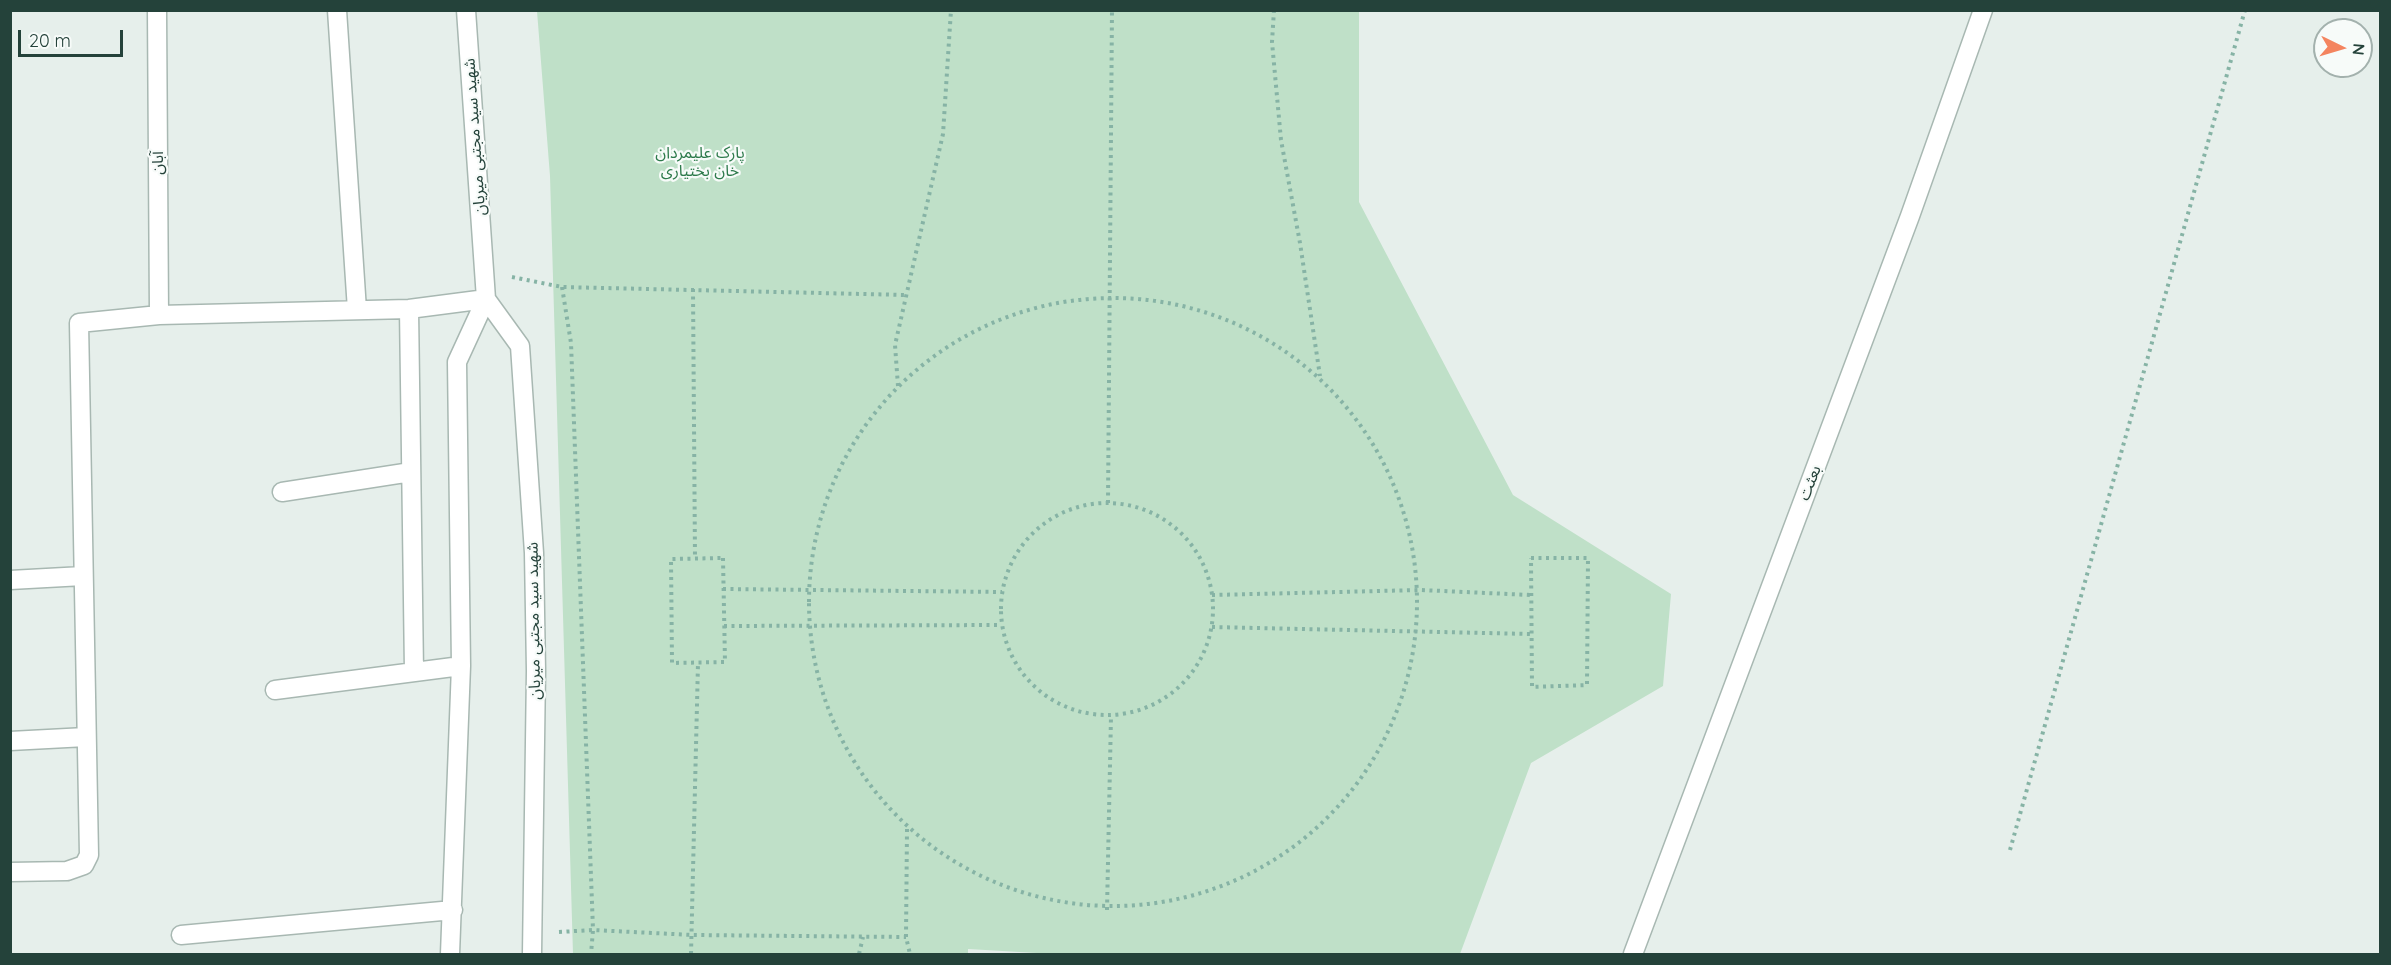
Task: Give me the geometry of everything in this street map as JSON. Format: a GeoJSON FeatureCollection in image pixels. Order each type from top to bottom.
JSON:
{"type":"FeatureCollection","features":[{"type":"Feature","properties":{"kind":"street","name":"آبان"},"geometry":{"type":"LineString","coordinates":[[157,10],[159,315]]}},
{"type":"Feature","properties":{"kind":"street"},"geometry":{"type":"LineString","coordinates":[[337,10],[357,310]]}},
{"type":"Feature","properties":{"kind":"street","name":"شهید سید مجتبی میریان"},"geometry":{"type":"LineString","coordinates":[[450,954],[461,666],[458,362],[486,299],[466,10]]}},
{"type":"Feature","properties":{"kind":"street","name":"بعثت"},"geometry":{"type":"LineString","coordinates":[[1633,954],[1910,216],[1983,10]]}},
{"type":"Feature","properties":{"kind":"street"},"geometry":{"type":"LineString","coordinates":[[10,873],[67,871],[84,865],[89,855],[79,323],[159,315],[409,309],[486,299]]}},
{"type":"Feature","properties":{"kind":"street","name":"شهید سید مجتبی میریان"},"geometry":{"type":"LineString","coordinates":[[486,299],[520,346],[534,542],[536,671],[532,954]]}},
{"type":"Feature","properties":{"kind":"street"},"geometry":{"type":"LineString","coordinates":[[409,309],[414,672]]}},
{"type":"Feature","properties":{"kind":"street"},"geometry":{"type":"LineString","coordinates":[[282,492],[411,472]]}},
{"type":"Feature","properties":{"kind":"street"},"geometry":{"type":"LineString","coordinates":[[10,580],[83,576]]}},
{"type":"Feature","properties":{"kind":"street"},"geometry":{"type":"LineString","coordinates":[[275,690],[461,666]]}},
{"type":"Feature","properties":{"kind":"street"},"geometry":{"type":"LineString","coordinates":[[10,741],[86,737]]}},
{"type":"Feature","properties":{"kind":"street"},"geometry":{"type":"LineString","coordinates":[[181,936],[453,910]]}},
{"type":"Feature","properties":{"kind":"path"},"geometry":{"type":"LineString","coordinates":[[898,386],[895,345],[943,134],[951,10]]}},
{"type":"Feature","properties":{"kind":"path"},"geometry":{"type":"LineString","coordinates":[[1108,503],[1112,10]]}},
{"type":"Feature","properties":{"kind":"path"},"geometry":{"type":"LineString","coordinates":[[1274,10],[1272,42],[1281,140],[1300,243],[1320,377]]}},
{"type":"Feature","properties":{"kind":"path"},"geometry":{"type":"LineString","coordinates":[[2010,850],[2245,10]]}},
{"type":"Feature","properties":{"kind":"path"},"geometry":{"type":"LineString","coordinates":[[485,271],[562,287],[906,294]]}},
{"type":"Feature","properties":{"kind":"path"},"geometry":{"type":"LineString","coordinates":[[562,287],[571,344],[593,930],[591,954]]}},
{"type":"Feature","properties":{"kind":"path"},"geometry":{"type":"LineString","coordinates":[[693,289],[695,558]]}},
{"type":"Feature","properties":{"kind":"path"},"geometry":{"type":"LineString","coordinates":[[1088,297],[1172,302],[1251,329],[1320,377],[1364,429],[1396,489],[1415,557],[1417,632],[1395,719],[1347,799],[1276,861],[1190,899],[1107,909],[995,885],[907,829],[858,770],[824,701],[809,625],[811,555],[830,488],[859,433],[898,386],[948,345],[1006,316],[1088,297]]}},
{"type":"Feature","properties":{"kind":"path"},"geometry":{"type":"LineString","coordinates":[[1108,503],[1138,507],[1165,520],[1188,540],[1204,566],[1212,595],[1212,627],[1200,661],[1178,690],[1146,709],[1111,716],[1080,713],[1052,701],[1022,673],[1011,655],[1002,625],[1002,592],[1011,563],[1028,538],[1051,519],[1079,507],[1108,503]]}},
{"type":"Feature","properties":{"kind":"path"},"geometry":{"type":"LineString","coordinates":[[695,558],[723,558],[725,662],[672,663],[671,559],[695,558]]}},
{"type":"Feature","properties":{"kind":"path"},"geometry":{"type":"LineString","coordinates":[[1530,558],[1588,558],[1587,686],[1532,687],[1530,634],[1530,558]]}},
{"type":"Feature","properties":{"kind":"path"},"geometry":{"type":"LineString","coordinates":[[723,589],[1002,592]]}},
{"type":"Feature","properties":{"kind":"path"},"geometry":{"type":"LineString","coordinates":[[1212,595],[1416,590],[1530,595]]}},
{"type":"Feature","properties":{"kind":"path"},"geometry":{"type":"LineString","coordinates":[[724,626],[1002,625]]}},
{"type":"Feature","properties":{"kind":"path"},"geometry":{"type":"LineString","coordinates":[[1212,627],[1530,634]]}},
{"type":"Feature","properties":{"kind":"path"},"geometry":{"type":"LineString","coordinates":[[690,954],[698,663]]}},
{"type":"Feature","properties":{"kind":"path"},"geometry":{"type":"LineString","coordinates":[[1107,909],[1111,716]]}},
{"type":"Feature","properties":{"kind":"path"},"geometry":{"type":"LineString","coordinates":[[907,829],[906,938],[910,954]]}},
{"type":"Feature","properties":{"kind":"path"},"geometry":{"type":"LineString","coordinates":[[593,930],[692,935],[906,938]]}},
{"type":"Feature","properties":{"kind":"path"},"geometry":{"type":"LineString","coordinates":[[859,954],[864,937]]}},
{"type":"Feature","properties":{"kind":"green space","name":"پارک علیمردان خان بختیاری"},"geometry":{"type":"Polygon","coordinates":[[[537,11],[1359,11],[1359,202],[1513,495],[1671,594],[1663,686],[1531,763],[1460,954],[1054,954],[968,949],[968,954],[573,954],[550,176],[537,11]]]}}]}
